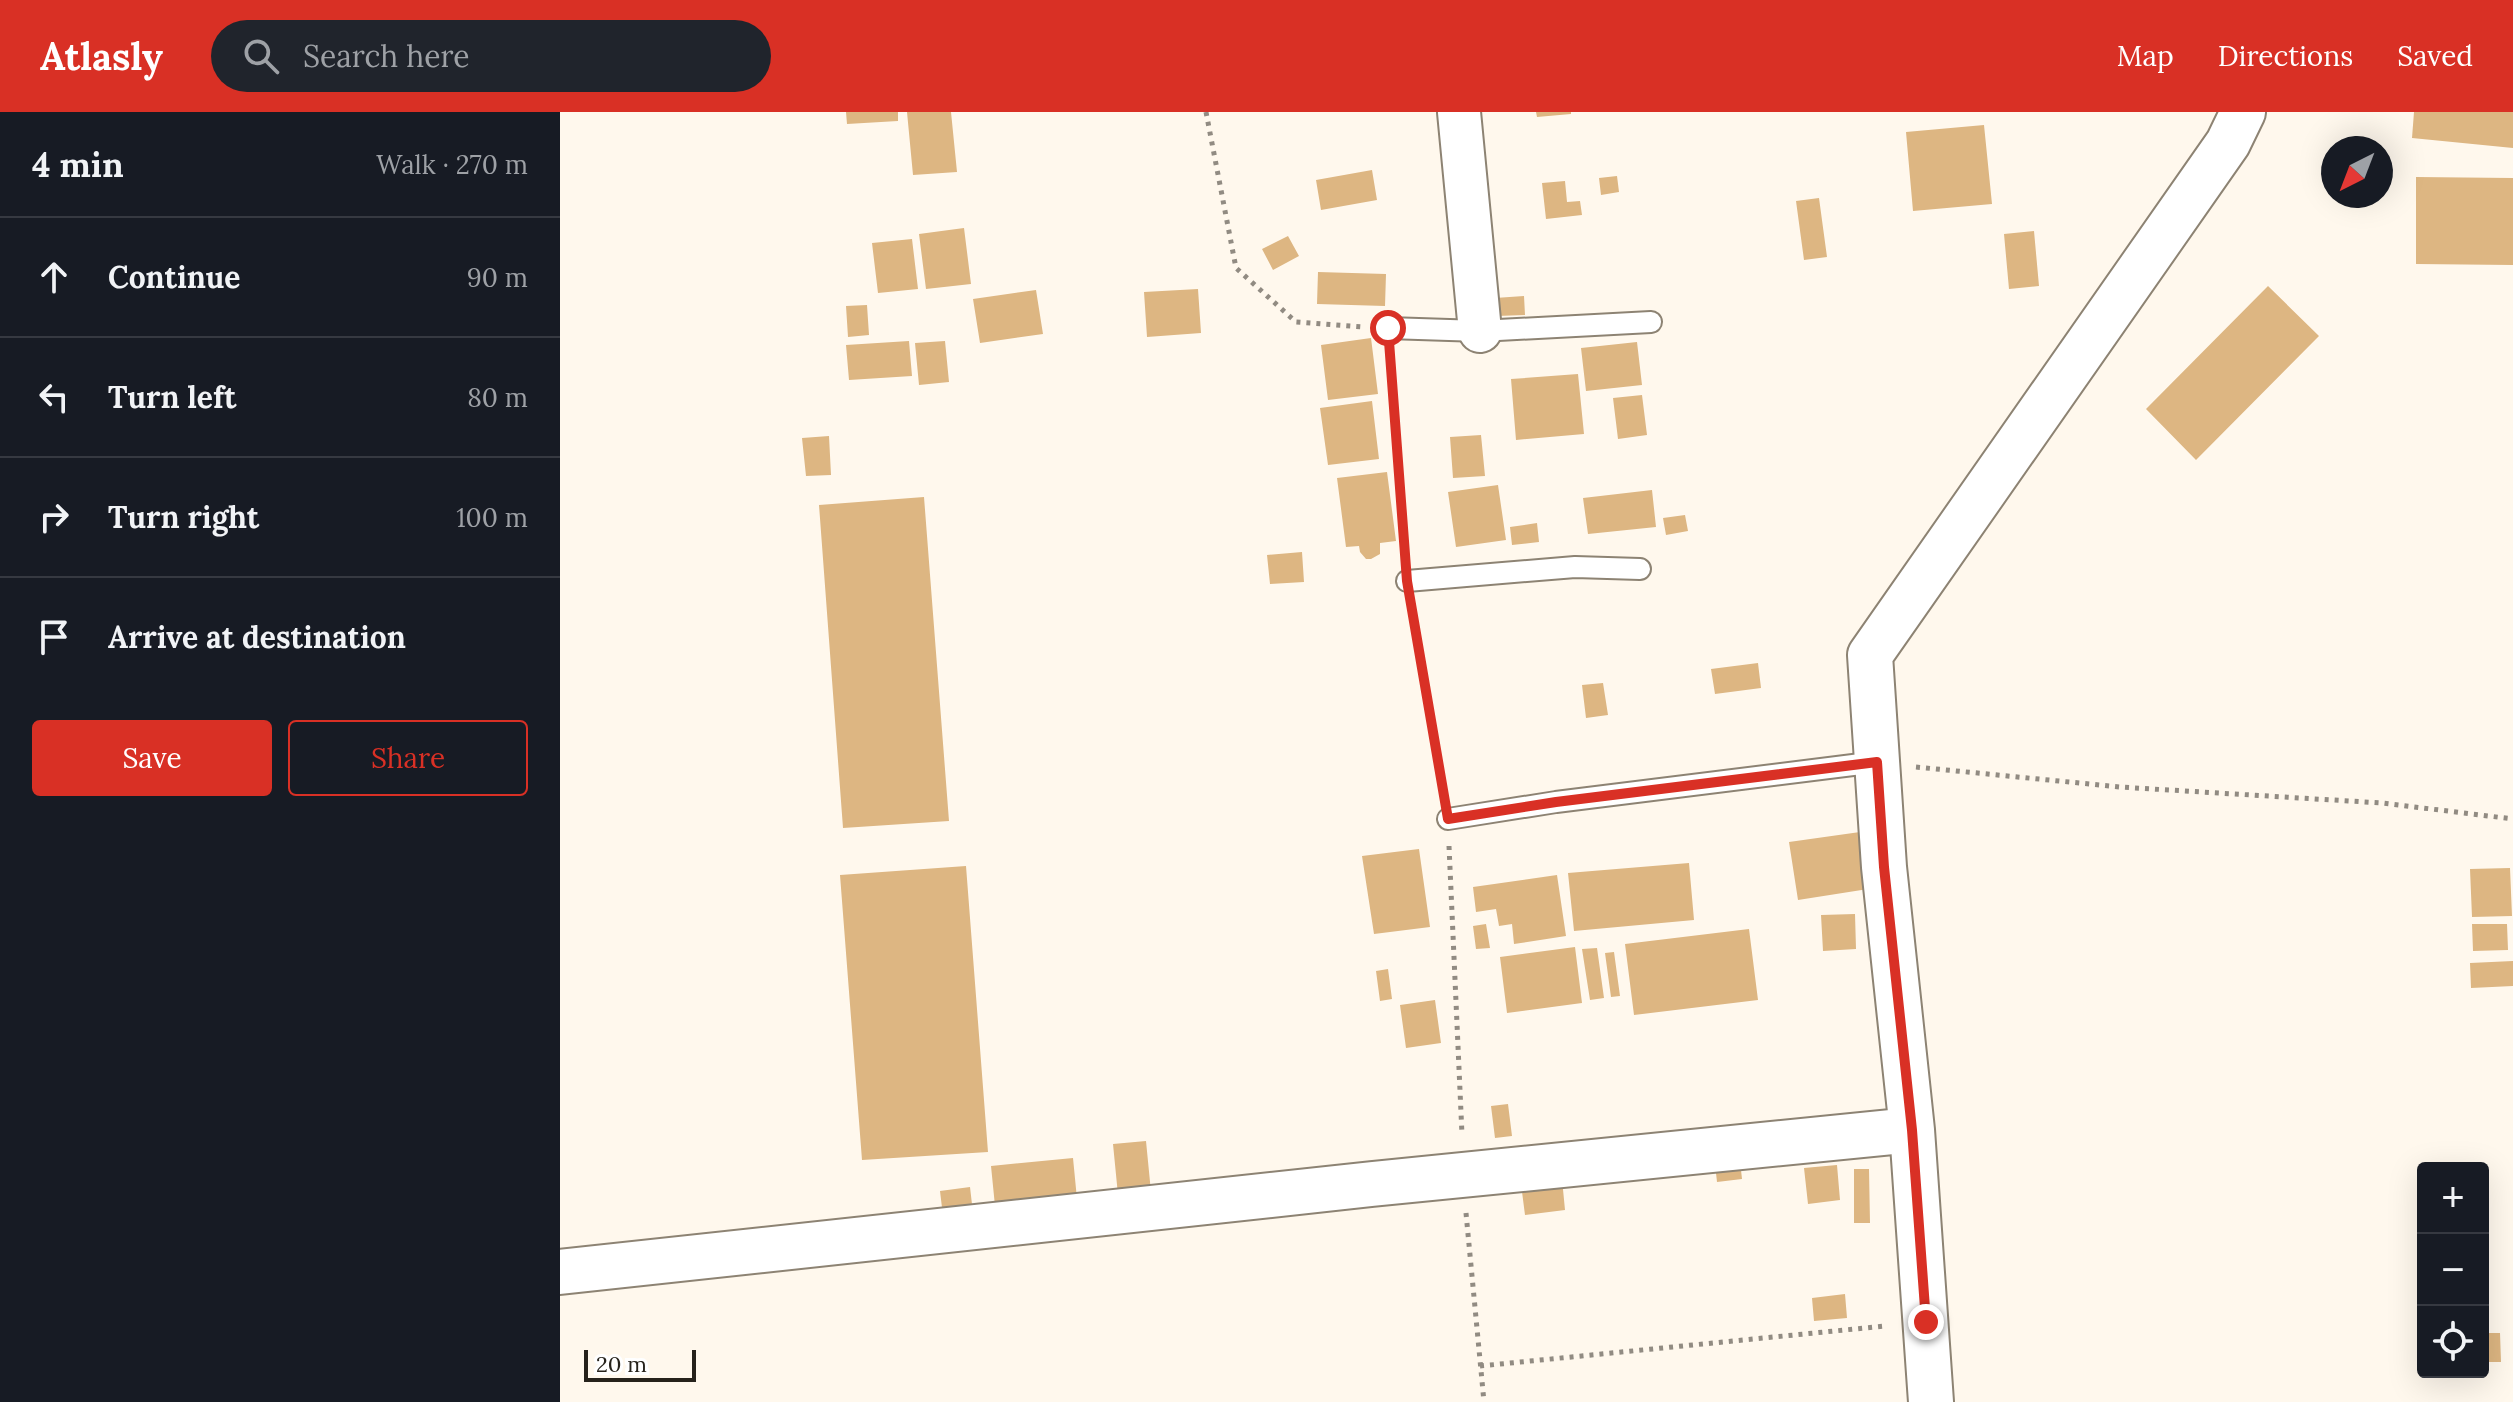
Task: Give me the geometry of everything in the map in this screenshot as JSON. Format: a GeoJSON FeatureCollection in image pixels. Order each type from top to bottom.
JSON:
{"type":"FeatureCollection","features":[{"type":"Feature","properties":{"kind":"street"},"geometry":{"type":"LineString","coordinates":[[1459,112],[1480,331]]}},
{"type":"Feature","properties":{"kind":"street"},"geometry":{"type":"LineString","coordinates":[[1931,1402],[1912,1130],[1884,867],[1870,655],[2228,143],[2243,112]]}},
{"type":"Feature","properties":{"kind":"street"},"geometry":{"type":"LineString","coordinates":[[560,1272],[1912,1130]]}},
{"type":"Feature","properties":{"kind":"lane"},"geometry":{"type":"LineString","coordinates":[[1388,328],[1480,331],[1651,322]]}},
{"type":"Feature","properties":{"kind":"lane"},"geometry":{"type":"LineString","coordinates":[[1407,581],[1575,567],[1640,569]]}},
{"type":"Feature","properties":{"kind":"lane"},"geometry":{"type":"LineString","coordinates":[[1448,819],[1556,802],[1877,762]]}},
{"type":"Feature","properties":{"kind":"path"},"geometry":{"type":"LineString","coordinates":[[1206,112],[1236,268],[1296,322],[1388,328],[1407,581],[1448,819],[1463,1176],[1484,1402]]}},
{"type":"Feature","properties":{"kind":"path"},"geometry":{"type":"LineString","coordinates":[[1877,762],[2120,787],[2382,803],[2513,819]]}},
{"type":"Feature","properties":{"kind":"path"},"geometry":{"type":"LineString","coordinates":[[1480,1366],[1926,1322]]}},
{"type":"Feature","properties":{"kind":"building"},"geometry":{"type":"Polygon","coordinates":[[[846,112],[898,112],[898,121],[847,124],[846,112]]]}},
{"type":"Feature","properties":{"kind":"building"},"geometry":{"type":"Polygon","coordinates":[[[907,112],[951,112],[957,172],[913,175],[907,112]]]}},
{"type":"Feature","properties":{"kind":"building"},"geometry":{"type":"Polygon","coordinates":[[[1536,112],[1571,112],[1571,114],[1537,117],[1536,112]]]}},
{"type":"Feature","properties":{"kind":"building"},"geometry":{"type":"Polygon","coordinates":[[[2414,112],[2513,112],[2513,148],[2412,138],[2414,112]]]}},
{"type":"Feature","properties":{"kind":"building"},"geometry":{"type":"Polygon","coordinates":[[[1984,125],[1992,204],[1913,211],[1906,132],[1984,125]]]}},
{"type":"Feature","properties":{"kind":"building"},"geometry":{"type":"Polygon","coordinates":[[[1372,170],[1377,200],[1321,210],[1316,180],[1372,170]]]}},
{"type":"Feature","properties":{"kind":"building"},"geometry":{"type":"Polygon","coordinates":[[[1617,176],[1619,192],[1601,195],[1599,178],[1617,176]]]}},
{"type":"Feature","properties":{"kind":"building"},"geometry":{"type":"Polygon","coordinates":[[[2416,177],[2513,178],[2513,265],[2416,264],[2416,177]]]}},
{"type":"Feature","properties":{"kind":"building"},"geometry":{"type":"Polygon","coordinates":[[[1565,181],[1567,202],[1580,201],[1582,215],[1546,219],[1542,183],[1565,181]]]}},
{"type":"Feature","properties":{"kind":"building"},"geometry":{"type":"Polygon","coordinates":[[[1819,198],[1827,257],[1804,260],[1796,201],[1819,198]]]}},
{"type":"Feature","properties":{"kind":"building"},"geometry":{"type":"Polygon","coordinates":[[[964,228],[971,284],[926,289],[919,234],[964,228]]]}},
{"type":"Feature","properties":{"kind":"building"},"geometry":{"type":"Polygon","coordinates":[[[2034,231],[2039,286],[2009,289],[2004,234],[2034,231]]]}},
{"type":"Feature","properties":{"kind":"building"},"geometry":{"type":"Polygon","coordinates":[[[1288,236],[1299,256],[1273,270],[1262,249],[1288,236]]]}},
{"type":"Feature","properties":{"kind":"building"},"geometry":{"type":"Polygon","coordinates":[[[912,239],[918,289],[878,293],[872,243],[912,239]]]}},
{"type":"Feature","properties":{"kind":"building"},"geometry":{"type":"Polygon","coordinates":[[[1318,272],[1386,274],[1385,306],[1317,304],[1318,272]]]}},
{"type":"Feature","properties":{"kind":"building"},"geometry":{"type":"Polygon","coordinates":[[[2268,286],[2319,336],[2196,460],[2146,409],[2268,286]]]}},
{"type":"Feature","properties":{"kind":"building"},"geometry":{"type":"Polygon","coordinates":[[[1198,289],[1201,333],[1147,337],[1144,292],[1198,289]]]}},
{"type":"Feature","properties":{"kind":"building"},"geometry":{"type":"Polygon","coordinates":[[[1036,290],[1043,334],[980,343],[973,299],[1036,290]]]}},
{"type":"Feature","properties":{"kind":"building"},"geometry":{"type":"Polygon","coordinates":[[[1524,296],[1525,315],[1497,316],[1495,298],[1524,296]]]}},
{"type":"Feature","properties":{"kind":"building"},"geometry":{"type":"Polygon","coordinates":[[[867,305],[869,335],[848,337],[846,306],[867,305]]]}},
{"type":"Feature","properties":{"kind":"building"},"geometry":{"type":"Polygon","coordinates":[[[1371,338],[1378,394],[1328,400],[1321,345],[1371,338]]]}},
{"type":"Feature","properties":{"kind":"building"},"geometry":{"type":"Polygon","coordinates":[[[909,341],[912,376],[849,380],[846,345],[909,341]]]}},
{"type":"Feature","properties":{"kind":"building"},"geometry":{"type":"Polygon","coordinates":[[[945,341],[949,382],[919,385],[915,343],[945,341]]]}},
{"type":"Feature","properties":{"kind":"building"},"geometry":{"type":"Polygon","coordinates":[[[1637,342],[1642,385],[1586,391],[1581,348],[1637,342]]]}},
{"type":"Feature","properties":{"kind":"building"},"geometry":{"type":"Polygon","coordinates":[[[1578,374],[1584,434],[1516,440],[1511,379],[1578,374]]]}},
{"type":"Feature","properties":{"kind":"building"},"geometry":{"type":"Polygon","coordinates":[[[1642,395],[1647,435],[1618,439],[1613,398],[1642,395]]]}},
{"type":"Feature","properties":{"kind":"building"},"geometry":{"type":"Polygon","coordinates":[[[1372,401],[1379,459],[1328,465],[1320,408],[1372,401]]]}},
{"type":"Feature","properties":{"kind":"building"},"geometry":{"type":"Polygon","coordinates":[[[1481,435],[1485,476],[1453,478],[1450,437],[1481,435]]]}},
{"type":"Feature","properties":{"kind":"building"},"geometry":{"type":"Polygon","coordinates":[[[829,436],[831,475],[806,476],[802,438],[829,436]]]}},
{"type":"Feature","properties":{"kind":"building"},"geometry":{"type":"Polygon","coordinates":[[[1387,472],[1396,541],[1380,543],[1380,554],[1366,559],[1359,546],[1346,547],[1337,478],[1387,472]]]}},
{"type":"Feature","properties":{"kind":"building"},"geometry":{"type":"Polygon","coordinates":[[[1498,485],[1506,540],[1456,547],[1448,492],[1498,485]]]}},
{"type":"Feature","properties":{"kind":"building"},"geometry":{"type":"Polygon","coordinates":[[[1652,490],[1656,527],[1588,534],[1583,498],[1652,490]]]}},
{"type":"Feature","properties":{"kind":"building"},"geometry":{"type":"Polygon","coordinates":[[[924,497],[949,821],[843,828],[819,505],[924,497]]]}},
{"type":"Feature","properties":{"kind":"building"},"geometry":{"type":"Polygon","coordinates":[[[1685,515],[1688,531],[1666,535],[1663,518],[1685,515]]]}},
{"type":"Feature","properties":{"kind":"building"},"geometry":{"type":"Polygon","coordinates":[[[1537,523],[1539,542],[1512,545],[1510,527],[1537,523]]]}},
{"type":"Feature","properties":{"kind":"building"},"geometry":{"type":"Polygon","coordinates":[[[1302,552],[1304,582],[1270,584],[1267,555],[1302,552]]]}},
{"type":"Feature","properties":{"kind":"building"},"geometry":{"type":"Polygon","coordinates":[[[1758,663],[1761,688],[1715,694],[1711,669],[1758,663]]]}},
{"type":"Feature","properties":{"kind":"building"},"geometry":{"type":"Polygon","coordinates":[[[1603,683],[1608,715],[1586,718],[1582,685],[1603,683]]]}},
{"type":"Feature","properties":{"kind":"building"},"geometry":{"type":"Polygon","coordinates":[[[1860,832],[1868,889],[1798,900],[1789,842],[1860,832]]]}},
{"type":"Feature","properties":{"kind":"building"},"geometry":{"type":"Polygon","coordinates":[[[1419,849],[1430,927],[1374,934],[1362,856],[1419,849]]]}},
{"type":"Feature","properties":{"kind":"building"},"geometry":{"type":"Polygon","coordinates":[[[1689,863],[1694,920],[1574,931],[1568,873],[1689,863]]]}},
{"type":"Feature","properties":{"kind":"building"},"geometry":{"type":"Polygon","coordinates":[[[966,866],[988,1152],[862,1160],[840,875],[966,866]]]}},
{"type":"Feature","properties":{"kind":"building"},"geometry":{"type":"Polygon","coordinates":[[[2510,868],[2512,916],[2472,917],[2470,869],[2510,868]]]}},
{"type":"Feature","properties":{"kind":"building"},"geometry":{"type":"Polygon","coordinates":[[[1557,875],[1566,936],[1514,944],[1512,924],[1499,926],[1496,909],[1476,912],[1473,887],[1557,875]]]}},
{"type":"Feature","properties":{"kind":"building"},"geometry":{"type":"Polygon","coordinates":[[[1855,914],[1856,949],[1823,951],[1821,915],[1855,914]]]}},
{"type":"Feature","properties":{"kind":"building"},"geometry":{"type":"Polygon","coordinates":[[[1486,924],[1490,948],[1476,949],[1473,926],[1486,924]]]}},
{"type":"Feature","properties":{"kind":"building"},"geometry":{"type":"Polygon","coordinates":[[[2472,924],[2507,924],[2508,950],[2473,951],[2472,924]]]}},
{"type":"Feature","properties":{"kind":"building"},"geometry":{"type":"Polygon","coordinates":[[[1749,929],[1758,1000],[1634,1015],[1625,944],[1749,929]]]}},
{"type":"Feature","properties":{"kind":"building"},"geometry":{"type":"Polygon","coordinates":[[[1575,947],[1582,1003],[1507,1013],[1500,957],[1575,947]]]}},
{"type":"Feature","properties":{"kind":"building"},"geometry":{"type":"Polygon","coordinates":[[[1597,948],[1604,998],[1590,1000],[1582,949],[1597,948]]]}},
{"type":"Feature","properties":{"kind":"building"},"geometry":{"type":"Polygon","coordinates":[[[1614,952],[1620,996],[1611,997],[1605,953],[1614,952]]]}},
{"type":"Feature","properties":{"kind":"building"},"geometry":{"type":"Polygon","coordinates":[[[2513,961],[2513,986],[2471,988],[2470,963],[2513,961]]]}},
{"type":"Feature","properties":{"kind":"building"},"geometry":{"type":"Polygon","coordinates":[[[1388,969],[1392,999],[1380,1001],[1376,971],[1388,969]]]}},
{"type":"Feature","properties":{"kind":"building"},"geometry":{"type":"Polygon","coordinates":[[[1435,1000],[1441,1043],[1406,1048],[1400,1005],[1435,1000]]]}},
{"type":"Feature","properties":{"kind":"building"},"geometry":{"type":"Polygon","coordinates":[[[1508,1104],[1512,1136],[1495,1138],[1491,1106],[1508,1104]]]}},
{"type":"Feature","properties":{"kind":"building"},"geometry":{"type":"Polygon","coordinates":[[[1146,1141],[1151,1192],[1118,1195],[1113,1144],[1146,1141]]]}},
{"type":"Feature","properties":{"kind":"building"},"geometry":{"type":"Polygon","coordinates":[[[1739,1152],[1742,1179],[1717,1182],[1714,1155],[1739,1152]]]}},
{"type":"Feature","properties":{"kind":"building"},"geometry":{"type":"Polygon","coordinates":[[[1073,1158],[1077,1199],[995,1206],[991,1166],[1073,1158]]]}},
{"type":"Feature","properties":{"kind":"building"},"geometry":{"type":"Polygon","coordinates":[[[1837,1165],[1840,1200],[1808,1204],[1804,1168],[1837,1165]]]}},
{"type":"Feature","properties":{"kind":"building"},"geometry":{"type":"Polygon","coordinates":[[[1854,1169],[1869,1169],[1870,1223],[1854,1223],[1854,1169]]]}},
{"type":"Feature","properties":{"kind":"building"},"geometry":{"type":"Polygon","coordinates":[[[1562,1179],[1565,1210],[1525,1215],[1521,1184],[1562,1179]]]}},
{"type":"Feature","properties":{"kind":"building"},"geometry":{"type":"Polygon","coordinates":[[[970,1187],[973,1213],[943,1216],[940,1191],[970,1187]]]}},
{"type":"Feature","properties":{"kind":"building"},"geometry":{"type":"Polygon","coordinates":[[[1845,1294],[1847,1318],[1814,1321],[1812,1298],[1845,1294]]]}},
{"type":"Feature","properties":{"kind":"building"},"geometry":{"type":"Polygon","coordinates":[[[2489,1333],[2500,1333],[2501,1362],[2489,1362],[2489,1333]]]}},
{"type":"Feature","properties":{"kind":"route"},"geometry":{"type":"LineString","coordinates":[[1388,328],[1407,581],[1448,819],[1556,802],[1877,762],[1884,867],[1912,1130],[1926,1322]]}}]}
